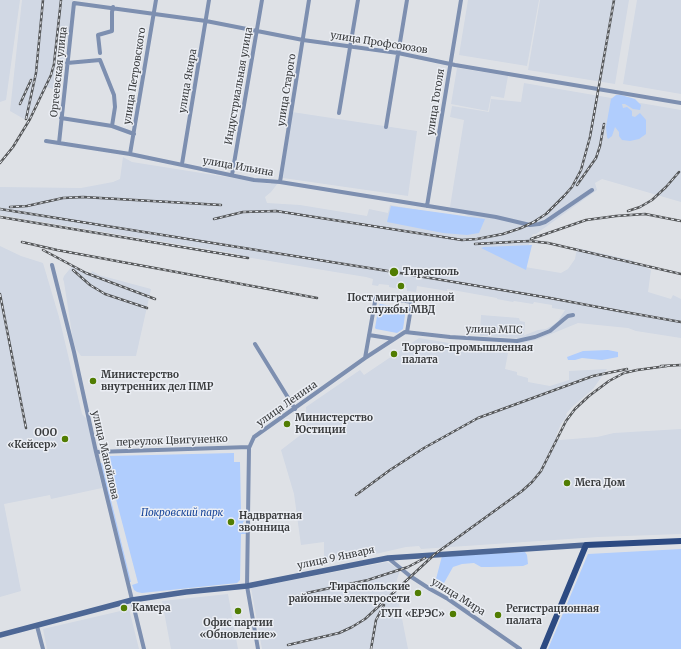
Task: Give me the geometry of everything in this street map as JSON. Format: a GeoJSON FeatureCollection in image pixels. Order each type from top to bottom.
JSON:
{"type":"FeatureCollection","features":[{"type":"Feature","properties":{"kind":"main road","name":"улица 9 Января"},"geometry":{"type":"LineString","coordinates":[[586,545],[681,541]]}},
{"type":"Feature","properties":{"kind":"main road"},"geometry":{"type":"LineString","coordinates":[[543,649],[586,545]]}},
{"type":"Feature","properties":{"kind":"street","name":"улица Петровского"},"geometry":{"type":"LineString","coordinates":[[130,154],[156,0]]}},
{"type":"Feature","properties":{"kind":"street","name":"улица Якира"},"geometry":{"type":"LineString","coordinates":[[182,164],[209,0]]}},
{"type":"Feature","properties":{"kind":"street","name":"Индустриальная улица"},"geometry":{"type":"LineString","coordinates":[[232,175],[262,0]]}},
{"type":"Feature","properties":{"kind":"street","name":"улица Старого"},"geometry":{"type":"LineString","coordinates":[[280,182],[309,0]]}},
{"type":"Feature","properties":{"kind":"street"},"geometry":{"type":"LineString","coordinates":[[339,114],[358,0]]}},
{"type":"Feature","properties":{"kind":"street"},"geometry":{"type":"LineString","coordinates":[[386,127],[407,0]]}},
{"type":"Feature","properties":{"kind":"street","name":"улица Гоголя"},"geometry":{"type":"LineString","coordinates":[[427,206],[461,0]]}},
{"type":"Feature","properties":{"kind":"street","name":"улица Профсоюзов"},"geometry":{"type":"LineString","coordinates":[[74,3],[113,7],[206,21],[303,40],[398,53],[451,64],[681,103]]}},
{"type":"Feature","properties":{"kind":"street","name":"Оргеевская улица"},"geometry":{"type":"LineString","coordinates":[[59,143],[74,3]]}},
{"type":"Feature","properties":{"kind":"street"},"geometry":{"type":"LineString","coordinates":[[100,53],[98,35],[112,31],[113,7]]}},
{"type":"Feature","properties":{"kind":"street"},"geometry":{"type":"LineString","coordinates":[[67,63],[100,60],[114,95],[115,107],[112,126]]}},
{"type":"Feature","properties":{"kind":"street"},"geometry":{"type":"LineString","coordinates":[[61,118],[112,126],[134,134]]}},
{"type":"Feature","properties":{"kind":"street","name":"улица Ильина"},"geometry":{"type":"LineString","coordinates":[[46,141],[130,154],[254,180],[280,182],[496,217],[529,224],[539,224],[545,222],[592,190]]}},
{"type":"Feature","properties":{"kind":"street","name":"улица Манойлова"},"geometry":{"type":"LineString","coordinates":[[52,264],[144,649]]}},
{"type":"Feature","properties":{"kind":"street"},"geometry":{"type":"LineString","coordinates":[[365,358],[376,296],[412,302],[407,332]]}},
{"type":"Feature","properties":{"kind":"street","name":"улица МПС"},"geometry":{"type":"LineString","coordinates":[[407,332],[450,337],[517,340],[535,337],[550,331],[563,320],[573,315]]}},
{"type":"Feature","properties":{"kind":"street","name":"улица Ленина"},"geometry":{"type":"LineString","coordinates":[[249,447],[251,441],[256,436],[365,358],[401,334],[407,332]]}},
{"type":"Feature","properties":{"kind":"street"},"geometry":{"type":"LineString","coordinates":[[369,335],[394,339]]}},
{"type":"Feature","properties":{"kind":"street"},"geometry":{"type":"LineString","coordinates":[[255,344],[295,409]]}},
{"type":"Feature","properties":{"kind":"street"},"geometry":{"type":"LineString","coordinates":[[249,447],[247,586],[258,649]]}},
{"type":"Feature","properties":{"kind":"street","name":"переулок Цвигуненко"},"geometry":{"type":"LineString","coordinates":[[96,452],[249,447]]}},
{"type":"Feature","properties":{"kind":"street","name":"улица 9 Января"},"geometry":{"type":"LineString","coordinates":[[0,635],[132,600],[186,592],[247,586],[388,558],[586,545]]}},
{"type":"Feature","properties":{"kind":"street","name":"улица Мира"},"geometry":{"type":"LineString","coordinates":[[388,558],[410,576],[448,599],[520,649]]}},
{"type":"Feature","properties":{"kind":"street"},"geometry":{"type":"LineString","coordinates":[[37,626],[43,649]]}},
{"type":"Feature","properties":{"kind":"shaded area"},"geometry":{"type":"Polygon","coordinates":[[[0,0],[20,0],[6,100],[0,102],[0,0]]]}},
{"type":"Feature","properties":{"kind":"shaded area"},"geometry":{"type":"Polygon","coordinates":[[[22,0],[73,0],[60,92],[45,86],[28,119],[24,119],[10,111],[22,0]]]}},
{"type":"Feature","properties":{"kind":"shaded area"},"geometry":{"type":"Polygon","coordinates":[[[468,0],[539,0],[527,66],[459,55],[468,0]]]}},
{"type":"Feature","properties":{"kind":"shaded area"},"geometry":{"type":"Polygon","coordinates":[[[540,0],[629,0],[615,84],[528,70],[540,0]]]}},
{"type":"Feature","properties":{"kind":"shaded area"},"geometry":{"type":"Polygon","coordinates":[[[637,0],[681,0],[681,94],[623,84],[637,0]]]}},
{"type":"Feature","properties":{"kind":"shaded area"},"geometry":{"type":"Polygon","coordinates":[[[457,68],[508,76],[504,98],[491,96],[488,111],[451,104],[457,68]]]}},
{"type":"Feature","properties":{"kind":"shaded area"},"geometry":{"type":"Polygon","coordinates":[[[524,83],[681,110],[681,202],[602,179],[595,183],[597,190],[536,234],[533,234],[530,240],[525,267],[561,273],[568,269],[575,259],[577,248],[631,260],[651,270],[648,292],[671,299],[673,295],[681,299],[681,338],[636,331],[628,328],[578,323],[539,339],[515,345],[517,338],[538,330],[546,329],[553,325],[558,321],[565,310],[552,308],[552,305],[534,302],[533,304],[513,302],[447,289],[447,291],[417,286],[416,292],[407,291],[407,288],[400,287],[399,289],[389,287],[389,285],[372,285],[373,279],[366,277],[240,256],[238,254],[0,215],[0,187],[81,188],[113,182],[120,179],[123,157],[132,162],[271,184],[272,182],[278,183],[265,197],[267,203],[300,205],[367,216],[369,209],[388,213],[390,205],[477,220],[450,207],[464,120],[450,117],[452,106],[489,112],[491,99],[521,102],[524,83]]]}},
{"type":"Feature","properties":{"kind":"shaded area"},"geometry":{"type":"Polygon","coordinates":[[[292,112],[417,131],[408,196],[283,178],[292,112]]]}},
{"type":"Feature","properties":{"kind":"shaded area"},"geometry":{"type":"Polygon","coordinates":[[[0,246],[21,256],[43,263],[59,317],[82,414],[87,419],[102,488],[51,499],[50,495],[4,504],[21,591],[0,597],[0,246]]]}},
{"type":"Feature","properties":{"kind":"shaded area"},"geometry":{"type":"Polygon","coordinates":[[[73,265],[91,274],[92,271],[99,275],[151,289],[136,356],[81,356],[76,349],[73,340],[63,279],[73,265]]]}},
{"type":"Feature","properties":{"kind":"shaded area"},"geometry":{"type":"Polygon","coordinates":[[[481,315],[519,318],[520,321],[525,322],[524,336],[516,338],[480,336],[481,315]]]}},
{"type":"Feature","properties":{"kind":"shaded area"},"geometry":{"type":"Polygon","coordinates":[[[419,338],[467,346],[467,349],[508,353],[505,369],[517,372],[517,375],[528,378],[528,382],[550,386],[569,380],[569,371],[607,369],[593,389],[566,414],[567,416],[561,424],[556,436],[560,440],[597,437],[614,433],[681,429],[681,534],[598,537],[421,549],[419,546],[406,547],[358,558],[356,553],[326,559],[324,557],[324,542],[301,545],[294,494],[281,450],[307,430],[306,407],[360,370],[364,375],[419,338]]]}},
{"type":"Feature","properties":{"kind":"shaded area"},"geometry":{"type":"Polygon","coordinates":[[[387,562],[400,570],[394,589],[397,593],[408,649],[262,649],[251,588],[387,562]]]}},
{"type":"Feature","properties":{"kind":"shaded area"},"geometry":{"type":"Polygon","coordinates":[[[228,594],[238,649],[171,649],[162,601],[228,594]]]}},
{"type":"Feature","properties":{"kind":"shaded area"},"geometry":{"type":"Polygon","coordinates":[[[129,609],[139,649],[47,649],[43,629],[129,609]]]}},
{"type":"Feature","properties":{"kind":"green space"},"geometry":{"type":"Polygon","coordinates":[[[616,95],[635,99],[641,105],[640,110],[633,109],[625,104],[622,104],[623,108],[627,107],[632,111],[632,116],[635,117],[640,113],[646,120],[646,134],[639,139],[630,141],[622,140],[615,127],[612,136],[608,139],[606,127],[611,99],[616,95]]]}},
{"type":"Feature","properties":{"kind":"green space"},"geometry":{"type":"Polygon","coordinates":[[[391,206],[485,219],[479,233],[467,235],[443,233],[387,222],[391,206]]]}},
{"type":"Feature","properties":{"kind":"green space"},"geometry":{"type":"Polygon","coordinates":[[[532,245],[526,270],[481,248],[484,247],[532,245]]]}},
{"type":"Feature","properties":{"kind":"green space"},"geometry":{"type":"Polygon","coordinates":[[[380,304],[406,308],[403,329],[397,333],[375,328],[380,304]]]}},
{"type":"Feature","properties":{"kind":"green space"},"geometry":{"type":"Polygon","coordinates":[[[608,350],[618,352],[618,357],[602,360],[582,358],[568,360],[567,357],[583,351],[608,350]]]}},
{"type":"Feature","properties":{"kind":"green space","name":"Покровский парк"},"geometry":{"type":"Polygon","coordinates":[[[234,453],[234,462],[240,462],[241,511],[246,512],[246,520],[243,522],[243,525],[246,527],[246,534],[241,534],[240,580],[237,583],[142,593],[134,590],[132,585],[138,583],[106,461],[109,456],[234,453]]]}},
{"type":"Feature","properties":{"kind":"green space"},"geometry":{"type":"Polygon","coordinates":[[[100,463],[102,463],[131,582],[129,582],[100,463]]]}},
{"type":"Feature","properties":{"kind":"green space"},"geometry":{"type":"Polygon","coordinates":[[[681,549],[681,649],[548,649],[588,554],[681,549]]]}},
{"type":"Feature","properties":{"kind":"green space"},"geometry":{"type":"Polygon","coordinates":[[[525,552],[527,555],[528,564],[523,566],[481,567],[474,563],[462,564],[453,567],[444,583],[440,587],[437,587],[436,579],[442,556],[525,552]]]}},
{"type":"Feature","properties":{"kind":"railway"},"geometry":{"type":"LineString","coordinates":[[26,119],[36,73],[43,0]]}},
{"type":"Feature","properties":{"kind":"railway"},"geometry":{"type":"LineString","coordinates":[[0,163],[13,147],[30,119],[51,75],[54,64],[61,0]]}},
{"type":"Feature","properties":{"kind":"railway"},"geometry":{"type":"LineString","coordinates":[[532,223],[546,214],[564,196],[572,187],[581,170],[590,137],[614,0]]}},
{"type":"Feature","properties":{"kind":"railway"},"geometry":{"type":"LineString","coordinates":[[20,104],[31,80]]}},
{"type":"Feature","properties":{"kind":"railway"},"geometry":{"type":"LineString","coordinates":[[577,185],[596,158],[604,124]]}},
{"type":"Feature","properties":{"kind":"railway"},"geometry":{"type":"LineString","coordinates":[[628,211],[640,207],[652,200],[679,172]]}},
{"type":"Feature","properties":{"kind":"railway"},"geometry":{"type":"LineString","coordinates":[[10,207],[27,206],[63,198],[83,197],[221,205]]}},
{"type":"Feature","properties":{"kind":"railway"},"geometry":{"type":"LineString","coordinates":[[0,209],[394,272],[681,322]]}},
{"type":"Feature","properties":{"kind":"railway"},"geometry":{"type":"LineString","coordinates":[[214,219],[243,212],[276,211],[462,240],[503,234],[536,221]]}},
{"type":"Feature","properties":{"kind":"railway"},"geometry":{"type":"LineString","coordinates":[[531,239],[586,220],[616,216],[645,214],[681,221]]}},
{"type":"Feature","properties":{"kind":"railway"},"geometry":{"type":"LineString","coordinates":[[0,217],[248,258]]}},
{"type":"Feature","properties":{"kind":"railway"},"geometry":{"type":"LineString","coordinates":[[475,244],[529,241],[548,243],[681,274]]}},
{"type":"Feature","properties":{"kind":"railway"},"geometry":{"type":"LineString","coordinates":[[22,242],[57,250],[317,298]]}},
{"type":"Feature","properties":{"kind":"railway"},"geometry":{"type":"LineString","coordinates":[[43,250],[86,273],[155,299]]}},
{"type":"Feature","properties":{"kind":"railway"},"geometry":{"type":"LineString","coordinates":[[73,270],[90,285],[105,294],[147,308]]}},
{"type":"Feature","properties":{"kind":"railway"},"geometry":{"type":"LineString","coordinates":[[0,294],[26,428]]}},
{"type":"Feature","properties":{"kind":"railway"},"geometry":{"type":"LineString","coordinates":[[661,366],[681,365]]}},
{"type":"Feature","properties":{"kind":"railway"},"geometry":{"type":"LineString","coordinates":[[288,645],[339,633],[365,619],[435,554],[522,491],[532,482],[541,471],[566,421],[575,409],[589,396],[609,381],[624,373],[667,366]]}},
{"type":"Feature","properties":{"kind":"railway"},"geometry":{"type":"LineString","coordinates":[[356,495],[390,470],[424,448],[478,418],[593,376],[627,369]]}},
{"type":"Feature","properties":{"kind":"railway"},"geometry":{"type":"LineString","coordinates":[[302,594],[368,580],[408,567],[425,558]]}},
{"type":"Feature","properties":{"kind":"railway"},"geometry":{"type":"LineString","coordinates":[[371,649],[376,620],[384,605]]}},
{"type":"Feature","properties":{"kind":"place","name":"Тирасполь"},"geometry":{"type":"Point","coordinates":[394,272]}},
{"type":"Feature","properties":{"kind":"place","name":"Пост миграционной службы МВД"},"geometry":{"type":"Point","coordinates":[401,286]}},
{"type":"Feature","properties":{"kind":"place","name":"Торгово-промышленная палата"},"geometry":{"type":"Point","coordinates":[394,354]}},
{"type":"Feature","properties":{"kind":"place","name":"Министерство внутренних дел ПМР"},"geometry":{"type":"Point","coordinates":[93,381]}},
{"type":"Feature","properties":{"kind":"place","name":"Министерство Юстиции"},"geometry":{"type":"Point","coordinates":[287,424]}},
{"type":"Feature","properties":{"kind":"place","name":"ООО «Кейсер»"},"geometry":{"type":"Point","coordinates":[65,439]}},
{"type":"Feature","properties":{"kind":"place","name":"Мега Дом"},"geometry":{"type":"Point","coordinates":[567,483]}},
{"type":"Feature","properties":{"kind":"place","name":"Надвратная звонница"},"geometry":{"type":"Point","coordinates":[231,522]}},
{"type":"Feature","properties":{"kind":"place","name":"Тираспольские районные электросети"},"geometry":{"type":"Point","coordinates":[418,593]}},
{"type":"Feature","properties":{"kind":"place","name":"Камера"},"geometry":{"type":"Point","coordinates":[124,608]}},
{"type":"Feature","properties":{"kind":"place","name":"Офис партии «Обновление»"},"geometry":{"type":"Point","coordinates":[238,611]}},
{"type":"Feature","properties":{"kind":"place","name":"ГУП «ЕРЭС»"},"geometry":{"type":"Point","coordinates":[453,614]}},
{"type":"Feature","properties":{"kind":"place","name":"Регистрационная палата"},"geometry":{"type":"Point","coordinates":[498,615]}}]}
